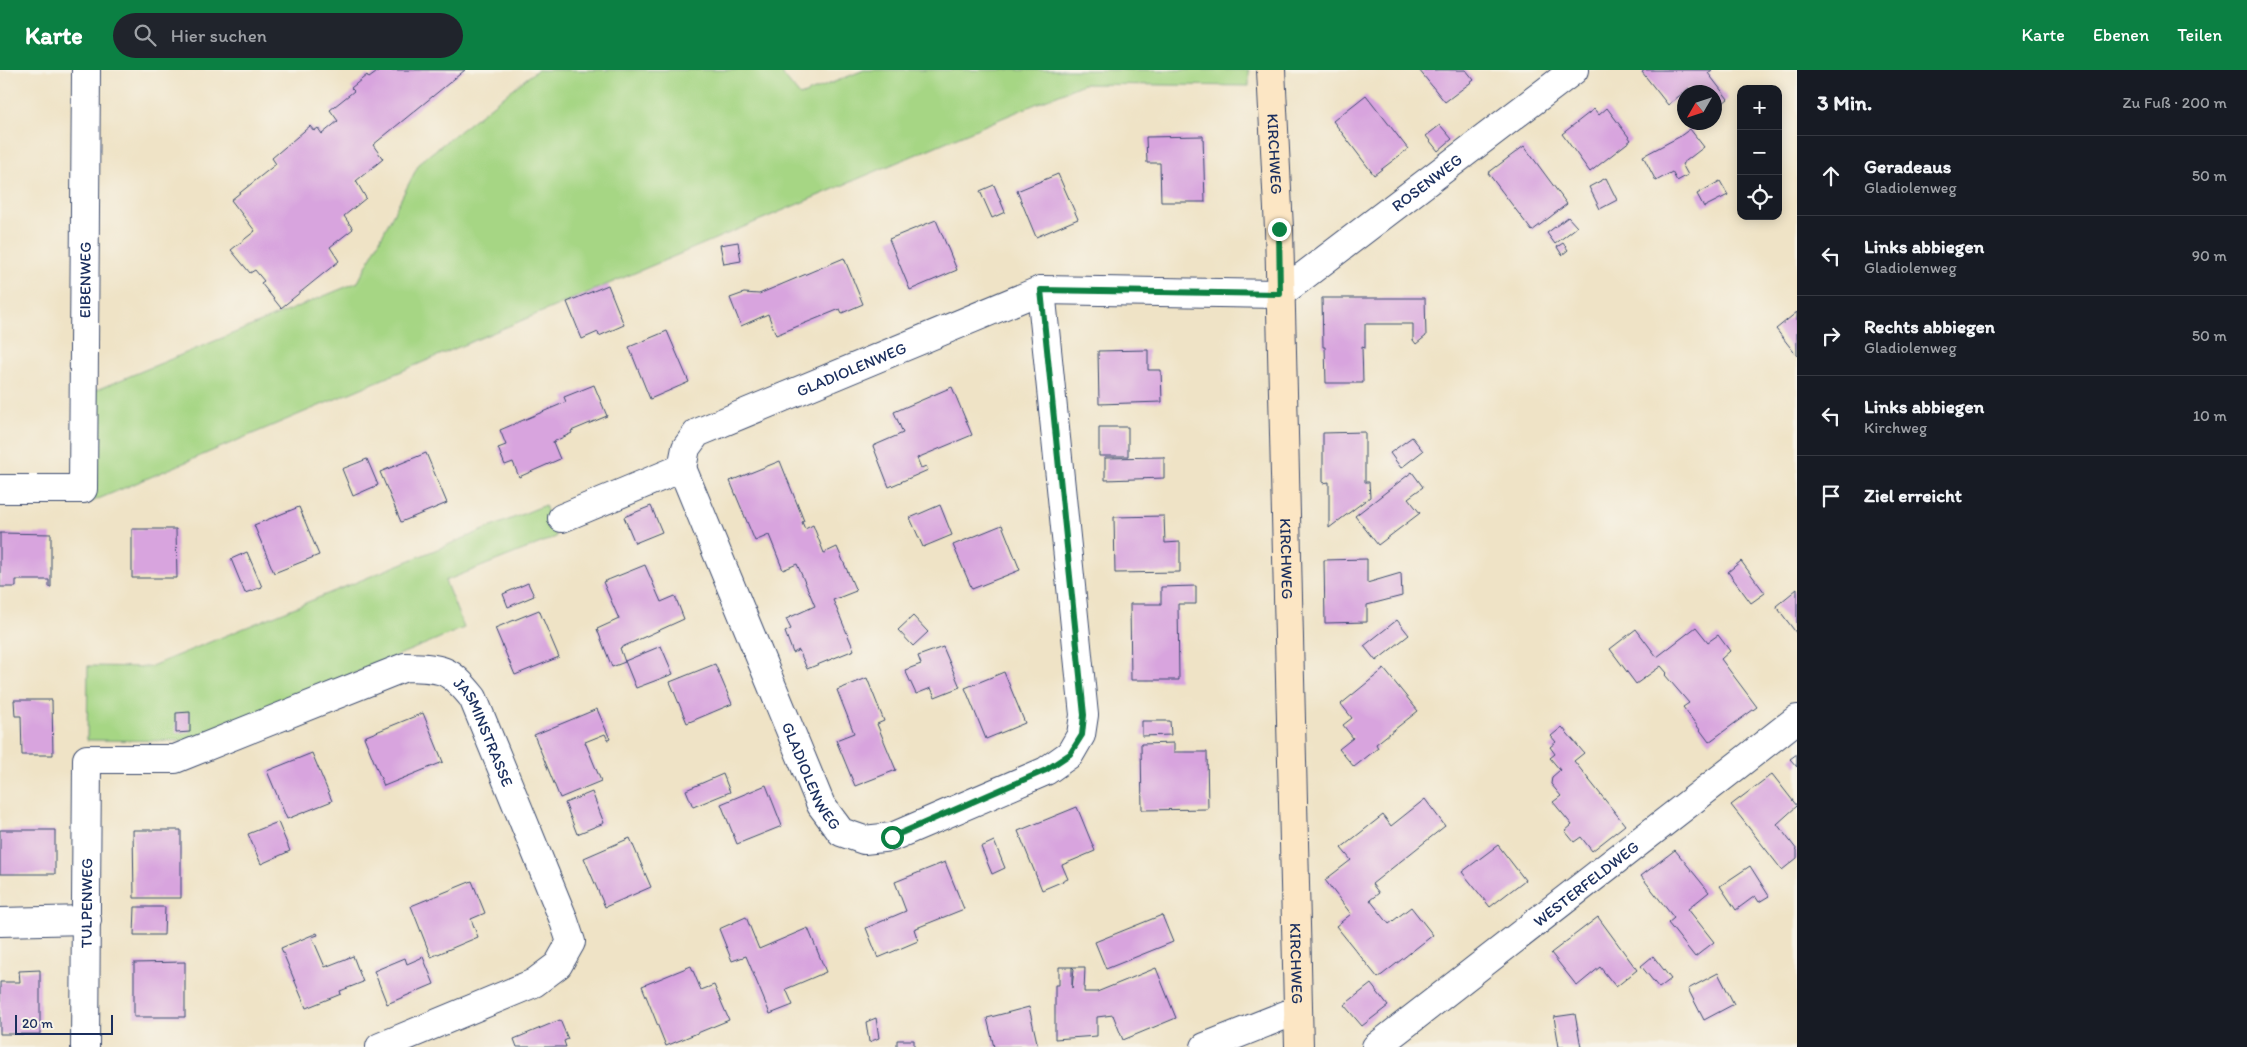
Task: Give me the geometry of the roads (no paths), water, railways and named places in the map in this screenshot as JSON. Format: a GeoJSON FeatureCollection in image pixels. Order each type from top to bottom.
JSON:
{"type":"FeatureCollection","features":[{"type":"Feature","properties":{"kind":"street","name":"EIBENWEG"},"geometry":{"type":"LineString","coordinates":[[0,489],[83,489],[86,70]]}},
{"type":"Feature","properties":{"kind":"street","name":"KIRCHWEG"},"geometry":{"type":"LineString","coordinates":[[1271,70],[1279,229],[1299,1047]]}},
{"type":"Feature","properties":{"kind":"street","name":"ROSENWEG"},"geometry":{"type":"LineString","coordinates":[[1280,294],[1574,70]]}},
{"type":"Feature","properties":{"kind":"street","name":"GLADIOLENWEG"},"geometry":{"type":"LineString","coordinates":[[1041,290],[1084,715],[1082,735],[1070,754],[1046,770],[892,837],[864,840],[841,832],[821,805],[682,468],[686,448],[697,432],[1041,290],[1280,294]]}},
{"type":"Feature","properties":{"kind":"street"},"geometry":{"type":"LineString","coordinates":[[562,518],[682,468]]}},
{"type":"Feature","properties":{"kind":"street","name":"JASMINSTRASSE"},"geometry":{"type":"LineString","coordinates":[[87,759],[175,759],[404,666],[433,668],[456,677],[472,698],[563,918],[571,942],[558,965],[534,984],[380,1047]]}},
{"type":"Feature","properties":{"kind":"street","name":"WESTERFELDWEG"},"geometry":{"type":"LineString","coordinates":[[1376,1047],[1797,719]]}},
{"type":"Feature","properties":{"kind":"street","name":"TULPENWEG"},"geometry":{"type":"LineString","coordinates":[[85,1047],[87,759]]}},
{"type":"Feature","properties":{"kind":"street"},"geometry":{"type":"LineString","coordinates":[[0,922],[87,920]]}},
{"type":"Feature","properties":{"kind":"street"},"geometry":{"type":"LineString","coordinates":[[1205,1047],[1298,1010]]}}]}
